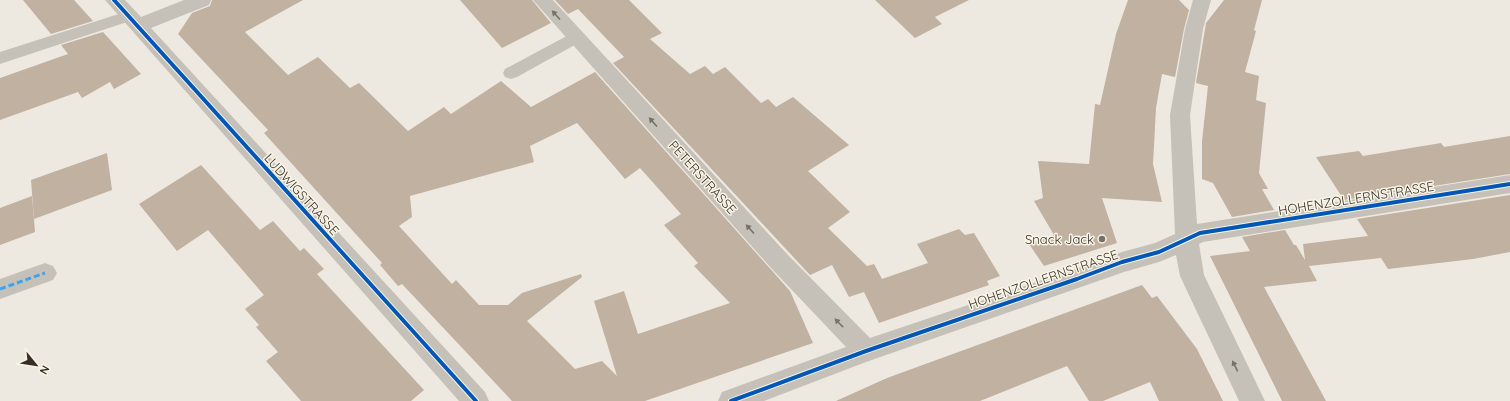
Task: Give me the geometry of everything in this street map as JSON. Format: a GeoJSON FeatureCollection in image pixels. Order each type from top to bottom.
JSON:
{"type":"FeatureCollection","features":[{"type":"Feature","properties":{"kind":"street","name":"LUDWIGSTRASSE"},"geometry":{"type":"LineString","coordinates":[[114,0],[476,401]]}},
{"type":"Feature","properties":{"kind":"street"},"geometry":{"type":"LineString","coordinates":[[133,21],[202,0]]}},
{"type":"Feature","properties":{"kind":"street","name":"PETERSTRASSE"},"geometry":{"type":"LineString","coordinates":[[542,0],[779,261],[866,351]]}},
{"type":"Feature","properties":{"kind":"street"},"geometry":{"type":"LineString","coordinates":[[1202,0],[1194,29],[1180,115],[1186,239],[1192,276],[1252,401]]}},
{"type":"Feature","properties":{"kind":"street","name":"HOHENZOLLERNSTRASSE"},"geometry":{"type":"LineString","coordinates":[[731,401],[866,351],[1077,279],[1122,262],[1159,252],[1200,233],[1510,184]]}},
{"type":"Feature","properties":{"kind":"street"},"geometry":{"type":"LineString","coordinates":[[0,289],[45,273]]}},
{"type":"Feature","properties":{"kind":"lane"},"geometry":{"type":"LineString","coordinates":[[0,58],[133,21]]}},
{"type":"Feature","properties":{"kind":"lane"},"geometry":{"type":"LineString","coordinates":[[511,73],[576,37]]}},
{"type":"Feature","properties":{"kind":"building"},"geometry":{"type":"Polygon","coordinates":[[[23,0],[74,0],[93,21],[51,34],[23,0]]]}},
{"type":"Feature","properties":{"kind":"building"},"geometry":{"type":"Polygon","coordinates":[[[212,0],[303,0],[245,32],[288,75],[318,57],[350,88],[359,83],[408,131],[444,107],[451,114],[501,81],[531,107],[595,72],[790,291],[813,343],[645,401],[512,401],[402,284],[398,286],[380,265],[382,263],[264,133],[268,130],[178,34],[192,13],[210,6],[212,0]],[[577,123],[530,146],[534,162],[410,196],[412,217],[399,226],[452,284],[456,280],[479,305],[508,305],[522,293],[581,274],[582,277],[527,321],[575,369],[602,361],[617,376],[594,301],[624,291],[638,334],[730,303],[694,266],[698,263],[664,225],[681,214],[640,168],[625,179],[577,123]]]}},
{"type":"Feature","properties":{"kind":"building"},"geometry":{"type":"Polygon","coordinates":[[[460,0],[532,0],[551,23],[502,48],[460,0]]]}},
{"type":"Feature","properties":{"kind":"building"},"geometry":{"type":"Polygon","coordinates":[[[555,0],[629,0],[662,33],[650,39],[690,74],[705,66],[713,74],[725,67],[761,103],[768,99],[776,107],[793,97],[849,145],[808,171],[850,212],[828,228],[867,266],[874,264],[882,279],[928,263],[917,244],[959,229],[965,235],[974,233],[1000,276],[987,281],[989,285],[879,323],[864,292],[849,297],[832,265],[810,275],[613,63],[624,57],[578,9],[568,14],[555,0]]]}},
{"type":"Feature","properties":{"kind":"building"},"geometry":{"type":"Polygon","coordinates":[[[875,0],[969,0],[935,17],[942,24],[915,38],[875,0]]]}},
{"type":"Feature","properties":{"kind":"building"},"geometry":{"type":"Polygon","coordinates":[[[1128,0],[1179,0],[1189,10],[1175,77],[1162,74],[1156,108],[1153,164],[1162,202],[1102,198],[1117,243],[1044,266],[1029,244],[1054,235],[1034,201],[1043,198],[1038,161],[1089,164],[1095,104],[1100,105],[1116,34],[1128,0]]]}},
{"type":"Feature","properties":{"kind":"building"},"geometry":{"type":"Polygon","coordinates":[[[1224,0],[1262,0],[1254,30],[1256,31],[1245,72],[1259,76],[1256,100],[1266,103],[1259,173],[1268,189],[1262,189],[1274,210],[1232,217],[1213,183],[1202,179],[1202,141],[1208,86],[1196,83],[1206,23],[1224,0]]]}},
{"type":"Feature","properties":{"kind":"building"},"geometry":{"type":"Polygon","coordinates":[[[103,32],[141,74],[114,89],[110,82],[82,98],[78,92],[0,120],[0,78],[68,54],[61,45],[103,32]]]}},
{"type":"Feature","properties":{"kind":"building"},"geometry":{"type":"Polygon","coordinates":[[[1510,136],[1510,174],[1344,200],[1316,157],[1359,151],[1363,156],[1441,143],[1444,147],[1510,136]]]}},
{"type":"Feature","properties":{"kind":"building"},"geometry":{"type":"Polygon","coordinates":[[[107,153],[112,190],[34,219],[31,180],[107,153]]]}},
{"type":"Feature","properties":{"kind":"building"},"geometry":{"type":"Polygon","coordinates":[[[201,165],[260,230],[273,221],[300,251],[304,248],[324,269],[317,274],[424,390],[411,401],[301,401],[266,361],[278,352],[256,327],[259,325],[245,309],[264,295],[208,230],[177,251],[139,204],[201,165]]]}},
{"type":"Feature","properties":{"kind":"building"},"geometry":{"type":"Polygon","coordinates":[[[1510,195],[1510,252],[1473,259],[1388,269],[1381,258],[1309,266],[1317,281],[1264,287],[1326,401],[1282,401],[1210,256],[1250,251],[1242,237],[1285,230],[1305,260],[1303,244],[1368,236],[1357,219],[1510,195]]]}},
{"type":"Feature","properties":{"kind":"building"},"geometry":{"type":"Polygon","coordinates":[[[32,196],[35,232],[0,245],[0,208],[32,196]]]}},
{"type":"Feature","properties":{"kind":"building"},"geometry":{"type":"Polygon","coordinates":[[[1142,285],[1152,298],[1157,296],[1197,349],[1223,401],[1159,401],[1150,382],[1103,401],[1089,401],[1067,366],[980,401],[836,401],[887,378],[1142,285]]]}},
{"type":"Feature","properties":{"kind":"marked path"},"geometry":{"type":"LineString","coordinates":[[0,289],[45,273]]}},
{"type":"Feature","properties":{"kind":"cycle path"},"geometry":{"type":"LineString","coordinates":[[114,0],[476,401]]}},
{"type":"Feature","properties":{"kind":"cycle path"},"geometry":{"type":"LineString","coordinates":[[731,401],[866,351],[1077,279],[1122,262],[1159,252],[1200,233],[1510,184]]}},
{"type":"Feature","properties":{"kind":"place","name":"Snack Jack"},"geometry":{"type":"Point","coordinates":[1102,239]}}]}
